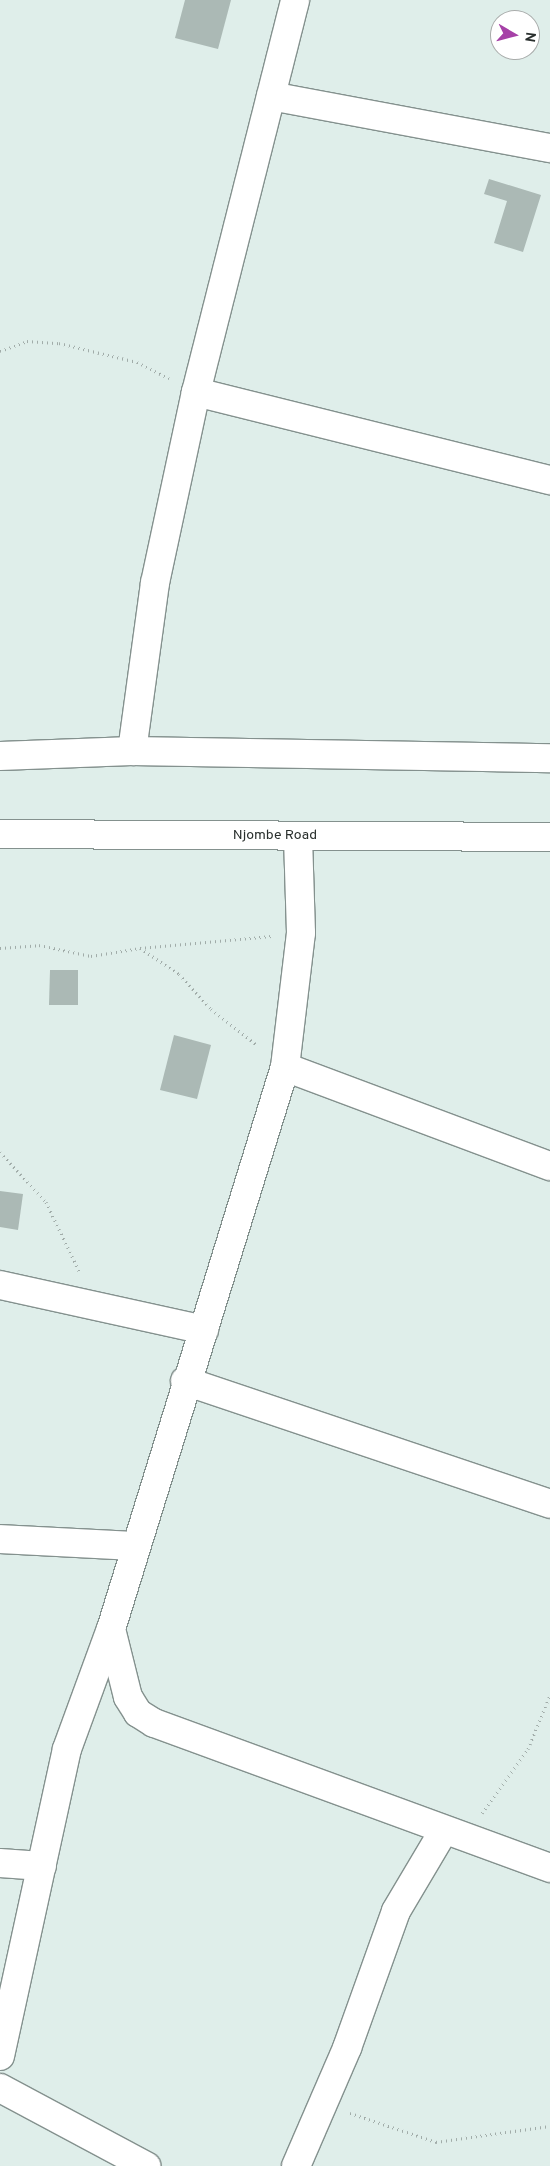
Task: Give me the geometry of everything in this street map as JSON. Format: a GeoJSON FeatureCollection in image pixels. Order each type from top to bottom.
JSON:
{"type":"FeatureCollection","features":[{"type":"Feature","properties":{"kind":"main road"},"geometry":{"type":"LineString","coordinates":[[132,751],[155,583],[196,392],[295,0]]}},
{"type":"Feature","properties":{"kind":"main road"},"geometry":{"type":"LineString","coordinates":[[271,96],[550,148]]}},
{"type":"Feature","properties":{"kind":"main road"},"geometry":{"type":"LineString","coordinates":[[196,392],[550,480]]}},
{"type":"Feature","properties":{"kind":"main road"},"geometry":{"type":"LineString","coordinates":[[0,756],[132,751],[550,758]]}},
{"type":"Feature","properties":{"kind":"main road","name":"Njombe Road"},"geometry":{"type":"LineString","coordinates":[[0,834],[550,837]]}},
{"type":"Feature","properties":{"kind":"main road"},"geometry":{"type":"LineString","coordinates":[[0,2056],[67,1749],[111,1629],[134,1546],[185,1381],[204,1330],[285,1067],[301,933],[298,836]]}},
{"type":"Feature","properties":{"kind":"main road"},"geometry":{"type":"LineString","coordinates":[[285,1067],[550,1166]]}},
{"type":"Feature","properties":{"kind":"main road"},"geometry":{"type":"LineString","coordinates":[[0,1285],[101,1304],[204,1330]]}},
{"type":"Feature","properties":{"kind":"main road"},"geometry":{"type":"LineString","coordinates":[[185,1381],[550,1504]]}},
{"type":"Feature","properties":{"kind":"main road"},"geometry":{"type":"LineString","coordinates":[[0,1539],[134,1546]]}},
{"type":"Feature","properties":{"kind":"main road"},"geometry":{"type":"LineString","coordinates":[[111,1629],[128,1697],[138,1713],[196,1741],[443,1832],[550,1868]]}},
{"type":"Feature","properties":{"kind":"main road"},"geometry":{"type":"LineString","coordinates":[[296,2166],[324,2104],[396,1911],[443,1832]]}},
{"type":"Feature","properties":{"kind":"main road"},"geometry":{"type":"LineString","coordinates":[[0,1863],[42,1866]]}},
{"type":"Feature","properties":{"kind":"main road"},"geometry":{"type":"LineString","coordinates":[[0,2088],[146,2166]]}},
{"type":"Feature","properties":{"kind":"path"},"geometry":{"type":"LineString","coordinates":[[0,351],[27,341],[58,343],[137,362],[196,392]]}},
{"type":"Feature","properties":{"kind":"path"},"geometry":{"type":"LineString","coordinates":[[0,948],[39,945],[91,956],[140,948],[301,933]]}},
{"type":"Feature","properties":{"kind":"path"},"geometry":{"type":"LineString","coordinates":[[140,948],[179,974],[211,1009],[285,1067]]}},
{"type":"Feature","properties":{"kind":"path"},"geometry":{"type":"LineString","coordinates":[[0,1152],[46,1202],[76,1266],[101,1304]]}},
{"type":"Feature","properties":{"kind":"path"},"geometry":{"type":"LineString","coordinates":[[443,1832],[478,1817],[498,1794],[528,1749],[550,1696]]}},
{"type":"Feature","properties":{"kind":"path"},"geometry":{"type":"LineString","coordinates":[[324,2104],[436,2142],[550,2126]]}},
{"type":"Feature","properties":{"kind":"building"},"geometry":{"type":"Polygon","coordinates":[[[185,0],[231,0],[218,49],[175,38],[185,0]]]}},
{"type":"Feature","properties":{"kind":"building"},"geometry":{"type":"Polygon","coordinates":[[[489,179],[541,195],[523,252],[494,243],[507,201],[484,194],[489,179]]]}},
{"type":"Feature","properties":{"kind":"building"},"geometry":{"type":"Polygon","coordinates":[[[50,970],[78,970],[78,1005],[49,1005],[50,970]]]}},
{"type":"Feature","properties":{"kind":"building"},"geometry":{"type":"Polygon","coordinates":[[[174,1035],[211,1045],[197,1099],[160,1090],[174,1035]]]}},
{"type":"Feature","properties":{"kind":"building"},"geometry":{"type":"Polygon","coordinates":[[[0,1191],[23,1194],[18,1230],[0,1227],[0,1191]]]}}]}
